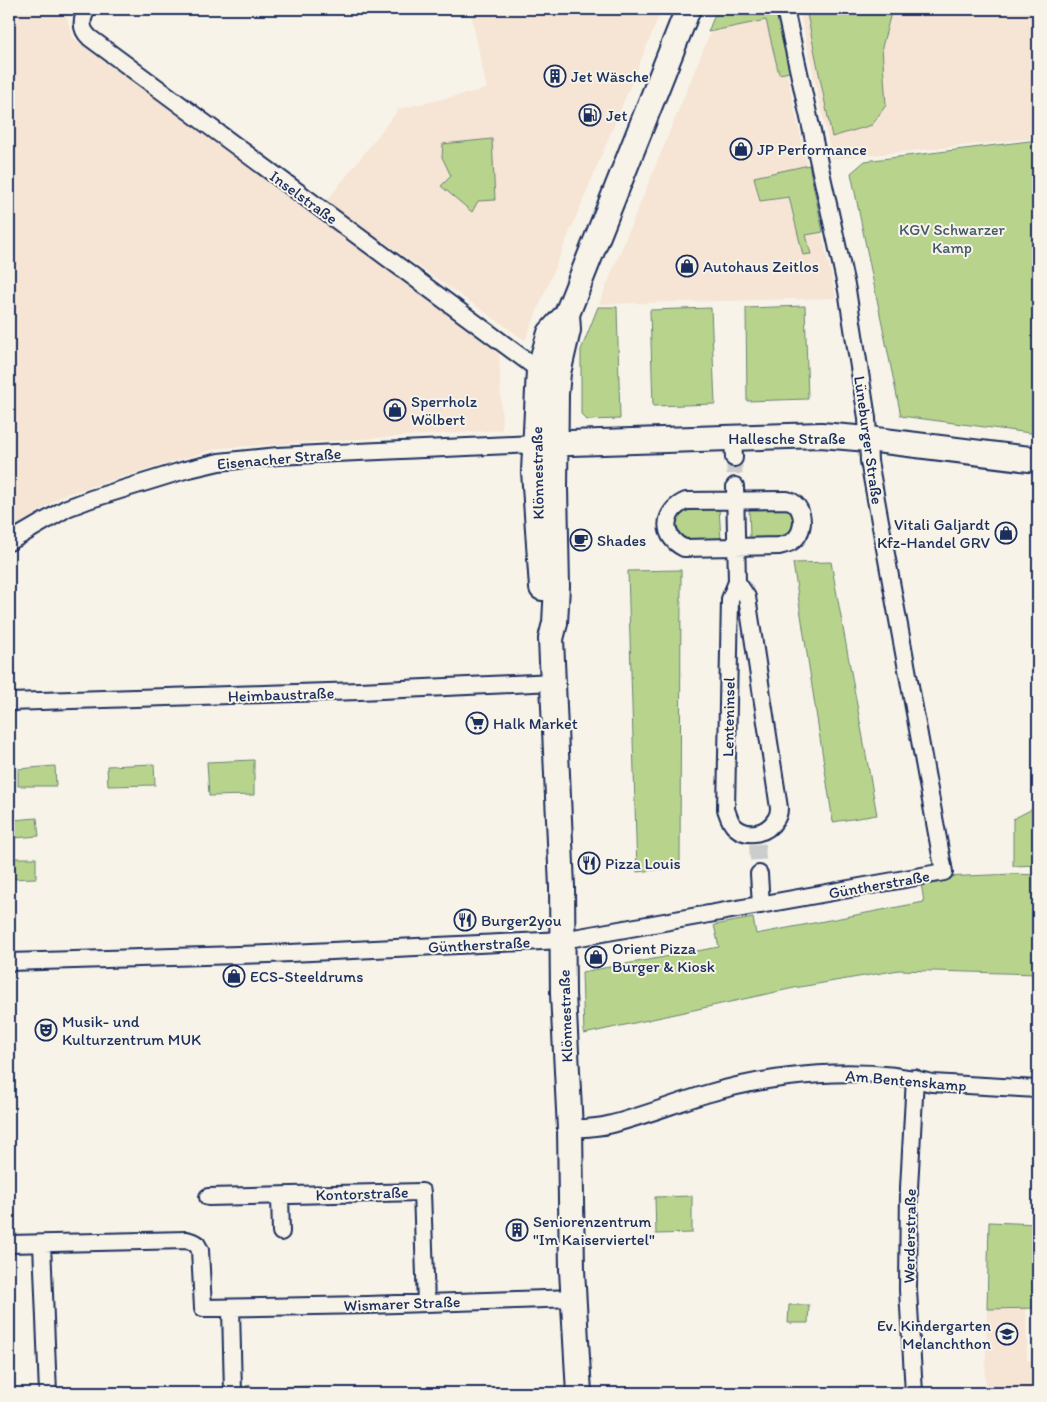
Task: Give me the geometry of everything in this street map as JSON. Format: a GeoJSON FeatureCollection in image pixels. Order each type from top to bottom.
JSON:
{"type":"FeatureCollection","features":[{"type":"Feature","properties":{"kind":"main road","name":"Klönnestraße"},"geometry":{"type":"LineString","coordinates":[[545,444],[539,370],[550,333],[567,314],[688,9]]}},
{"type":"Feature","properties":{"kind":"main road","name":"Klönnestraße"},"geometry":{"type":"LineString","coordinates":[[567,314],[568,330],[535,486],[545,624],[551,638],[554,682],[563,940],[563,994],[570,1129],[578,1393]]}},
{"type":"Feature","properties":{"kind":"main road","name":"Hallesche Straße"},"geometry":{"type":"LineString","coordinates":[[545,444],[733,447],[821,435],[1038,460]]}},
{"type":"Feature","properties":{"kind":"street","name":"Lüneburger Straße"},"geometry":{"type":"LineString","coordinates":[[785,9],[847,290],[866,418],[869,461],[944,872]]}},
{"type":"Feature","properties":{"kind":"street","name":"Inselstraße"},"geometry":{"type":"LineString","coordinates":[[86,12],[82,24],[84,33],[90,38],[539,370]]}},
{"type":"Feature","properties":{"kind":"street","name":"Eisenacher Straße"},"geometry":{"type":"LineString","coordinates":[[9,542],[67,508],[91,498],[185,470],[219,462],[326,453],[545,444]]}},
{"type":"Feature","properties":{"kind":"street"},"geometry":{"type":"LineString","coordinates":[[735,494],[787,500],[795,503],[800,511],[802,521],[800,532],[792,542],[779,546],[684,548],[675,544],[669,535],[668,522],[670,512],[676,505],[686,501],[735,494]]}},
{"type":"Feature","properties":{"kind":"street","name":"Lenteninsel"},"geometry":{"type":"LineString","coordinates":[[735,494],[737,582],[730,600],[726,809],[733,826],[757,839],[777,819],[779,808],[747,597],[737,582]]}},
{"type":"Feature","properties":{"kind":"street","name":"Heimbaustraße"},"geometry":{"type":"LineString","coordinates":[[9,702],[331,692],[554,682]]}},
{"type":"Feature","properties":{"kind":"street","name":"Güntherstraße"},"geometry":{"type":"LineString","coordinates":[[9,962],[259,954],[563,940],[944,872]]}},
{"type":"Feature","properties":{"kind":"street"},"geometry":{"type":"LineString","coordinates":[[759,874],[761,905]]}},
{"type":"Feature","properties":{"kind":"street","name":"Am Bentenskamp"},"geometry":{"type":"LineString","coordinates":[[570,1129],[607,1125],[740,1085],[838,1074],[883,1075],[915,1078],[932,1083],[1038,1089]]}},
{"type":"Feature","properties":{"kind":"street","name":"Werderstraße"},"geometry":{"type":"LineString","coordinates":[[914,1393],[908,1290],[909,1188],[915,1078]]}},
{"type":"Feature","properties":{"kind":"street","name":"Kontorstraße"},"geometry":{"type":"LineString","coordinates":[[208,1197],[422,1192],[426,1303]]}},
{"type":"Feature","properties":{"kind":"street"},"geometry":{"type":"LineString","coordinates":[[280,1196],[281,1232]]}},
{"type":"Feature","properties":{"kind":"street","name":"Wismarer Straße"},"geometry":{"type":"LineString","coordinates":[[9,1244],[187,1240],[196,1243],[200,1250],[203,1308],[574,1298]]}},
{"type":"Feature","properties":{"kind":"street"},"geometry":{"type":"LineString","coordinates":[[42,1244],[48,1393]]}},
{"type":"Feature","properties":{"kind":"street"},"geometry":{"type":"LineString","coordinates":[[231,1308],[233,1393]]}},
{"type":"Feature","properties":{"kind":"shaded area"},"geometry":{"type":"Polygon","coordinates":[[[9,9],[64,9],[73,38],[499,353],[502,430],[218,448],[63,495],[9,532],[9,9]]]}},
{"type":"Feature","properties":{"kind":"shaded area"},"geometry":{"type":"Polygon","coordinates":[[[470,9],[662,9],[525,340],[326,202],[399,109],[487,89],[470,9]]]}},
{"type":"Feature","properties":{"kind":"shaded area"},"geometry":{"type":"Polygon","coordinates":[[[720,9],[773,11],[836,298],[599,304],[720,9]]]}},
{"type":"Feature","properties":{"kind":"shaded area"},"geometry":{"type":"Polygon","coordinates":[[[799,9],[1038,9],[1038,138],[832,159],[799,9]]]}},
{"type":"Feature","properties":{"kind":"shaded area","name":"Ev. Kindergarten Melanchthon"},"geometry":{"type":"Polygon","coordinates":[[[1026,1308],[1027,1360],[1038,1361],[1038,1393],[985,1393],[987,1309],[1026,1308]]]}},
{"type":"Feature","properties":{"kind":"green space"},"geometry":{"type":"Polygon","coordinates":[[[717,9],[776,9],[790,72],[779,74],[766,20],[708,32],[717,9]]]}},
{"type":"Feature","properties":{"kind":"green space"},"geometry":{"type":"Polygon","coordinates":[[[806,9],[892,9],[882,47],[886,105],[872,125],[832,137],[806,9]]]}},
{"type":"Feature","properties":{"kind":"green space"},"geometry":{"type":"Polygon","coordinates":[[[492,139],[495,200],[478,201],[472,212],[441,186],[451,176],[442,157],[443,144],[492,139]]]}},
{"type":"Feature","properties":{"kind":"green space","name":"KGV Schwarzer Kamp"},"geometry":{"type":"Polygon","coordinates":[[[1038,140],[1038,434],[901,416],[851,173],[865,161],[1038,140]]]}},
{"type":"Feature","properties":{"kind":"green space"},"geometry":{"type":"Polygon","coordinates":[[[809,165],[823,232],[806,235],[811,254],[803,255],[789,197],[760,201],[754,177],[809,165]]]}},
{"type":"Feature","properties":{"kind":"green space"},"geometry":{"type":"Polygon","coordinates":[[[805,306],[808,399],[747,401],[746,308],[805,306]]]}},
{"type":"Feature","properties":{"kind":"green space"},"geometry":{"type":"Polygon","coordinates":[[[598,307],[617,307],[620,419],[587,420],[581,414],[581,350],[598,307]]]}},
{"type":"Feature","properties":{"kind":"green space"},"geometry":{"type":"Polygon","coordinates":[[[711,308],[715,404],[653,406],[650,310],[711,308]]]}},
{"type":"Feature","properties":{"kind":"green space"},"geometry":{"type":"Polygon","coordinates":[[[749,506],[787,506],[796,519],[789,538],[754,543],[750,538],[749,506]]]}},
{"type":"Feature","properties":{"kind":"green space"},"geometry":{"type":"Polygon","coordinates":[[[719,507],[721,541],[691,544],[675,532],[676,514],[682,508],[719,507]]]}},
{"type":"Feature","properties":{"kind":"green space"},"geometry":{"type":"Polygon","coordinates":[[[831,562],[877,815],[833,822],[793,563],[831,562]]]}},
{"type":"Feature","properties":{"kind":"green space"},"geometry":{"type":"Polygon","coordinates":[[[681,570],[680,867],[637,872],[628,571],[681,570]]]}},
{"type":"Feature","properties":{"kind":"green space"},"geometry":{"type":"Polygon","coordinates":[[[254,760],[254,795],[209,796],[207,762],[254,760]]]}},
{"type":"Feature","properties":{"kind":"green space"},"geometry":{"type":"Polygon","coordinates":[[[154,764],[155,785],[108,786],[107,766],[154,764]]]}},
{"type":"Feature","properties":{"kind":"green space"},"geometry":{"type":"Polygon","coordinates":[[[55,766],[56,786],[18,786],[18,769],[55,766]]]}},
{"type":"Feature","properties":{"kind":"green space"},"geometry":{"type":"Polygon","coordinates":[[[1038,806],[1038,865],[1013,866],[1013,819],[1038,806]]]}},
{"type":"Feature","properties":{"kind":"green space"},"geometry":{"type":"Polygon","coordinates":[[[37,818],[39,836],[14,838],[13,820],[37,818]]]}},
{"type":"Feature","properties":{"kind":"green space"},"geometry":{"type":"Polygon","coordinates":[[[10,858],[36,858],[36,878],[11,879],[10,858]]]}},
{"type":"Feature","properties":{"kind":"green space"},"geometry":{"type":"Polygon","coordinates":[[[1013,874],[1038,875],[1038,974],[899,970],[794,988],[584,1034],[582,972],[719,947],[714,925],[753,918],[756,934],[924,902],[921,883],[944,877],[1013,874]]]}},
{"type":"Feature","properties":{"kind":"green space"},"geometry":{"type":"Polygon","coordinates":[[[692,1196],[692,1233],[656,1234],[655,1197],[692,1196]]]}},
{"type":"Feature","properties":{"kind":"green space"},"geometry":{"type":"Polygon","coordinates":[[[989,1222],[1038,1224],[1038,1308],[987,1309],[989,1222]]]}},
{"type":"Feature","properties":{"kind":"green space"},"geometry":{"type":"Polygon","coordinates":[[[789,1305],[809,1305],[808,1323],[788,1323],[789,1305]]]}},
{"type":"Feature","properties":{"kind":"green space"},"geometry":{"type":"Polygon","coordinates":[[[251,1385],[251,1388],[310,1386],[310,1393],[246,1393],[246,1386],[251,1385]]]}},
{"type":"Feature","properties":{"kind":"tunnel"},"geometry":{"type":"LineString","coordinates":[[734,458],[735,486]]}},
{"type":"Feature","properties":{"kind":"tunnel"},"geometry":{"type":"LineString","coordinates":[[757,844],[759,874]]}},
{"type":"Feature","properties":{"kind":"place","name":"Jet Wäsche"},"geometry":{"type":"Point","coordinates":[555,76]}},
{"type":"Feature","properties":{"kind":"place","name":"Jet"},"geometry":{"type":"Point","coordinates":[590,115]}},
{"type":"Feature","properties":{"kind":"place","name":"JP Performance"},"geometry":{"type":"Point","coordinates":[741,149]}},
{"type":"Feature","properties":{"kind":"place","name":"Autohaus Zeitlos"},"geometry":{"type":"Point","coordinates":[687,266]}},
{"type":"Feature","properties":{"kind":"place","name":"Sperrholz Wölbert"},"geometry":{"type":"Point","coordinates":[395,410]}},
{"type":"Feature","properties":{"kind":"place","name":"Vitali Galjardt Kfz-Handel GRV"},"geometry":{"type":"Point","coordinates":[1006,533]}},
{"type":"Feature","properties":{"kind":"place","name":"Shades"},"geometry":{"type":"Point","coordinates":[581,540]}},
{"type":"Feature","properties":{"kind":"place","name":"Halk Market"},"geometry":{"type":"Point","coordinates":[477,723]}},
{"type":"Feature","properties":{"kind":"place","name":"Pizza Louis"},"geometry":{"type":"Point","coordinates":[589,863]}},
{"type":"Feature","properties":{"kind":"place","name":"Burger2you"},"geometry":{"type":"Point","coordinates":[465,920]}},
{"type":"Feature","properties":{"kind":"place","name":"Orient Pizza Burger & Kiosk"},"geometry":{"type":"Point","coordinates":[596,957]}},
{"type":"Feature","properties":{"kind":"place","name":"ECS-Steeldrums"},"geometry":{"type":"Point","coordinates":[234,976]}},
{"type":"Feature","properties":{"kind":"place","name":"Musik- und Kulturzentrum MUK"},"geometry":{"type":"Point","coordinates":[46,1030]}},
{"type":"Feature","properties":{"kind":"place","name":"Seniorenzentrum \"Im Kaiserviertel\""},"geometry":{"type":"Point","coordinates":[517,1230]}},
{"type":"Feature","properties":{"kind":"place","name":"Ev. Kindergarten Melanchthon"},"geometry":{"type":"Point","coordinates":[1007,1334]}}]}
